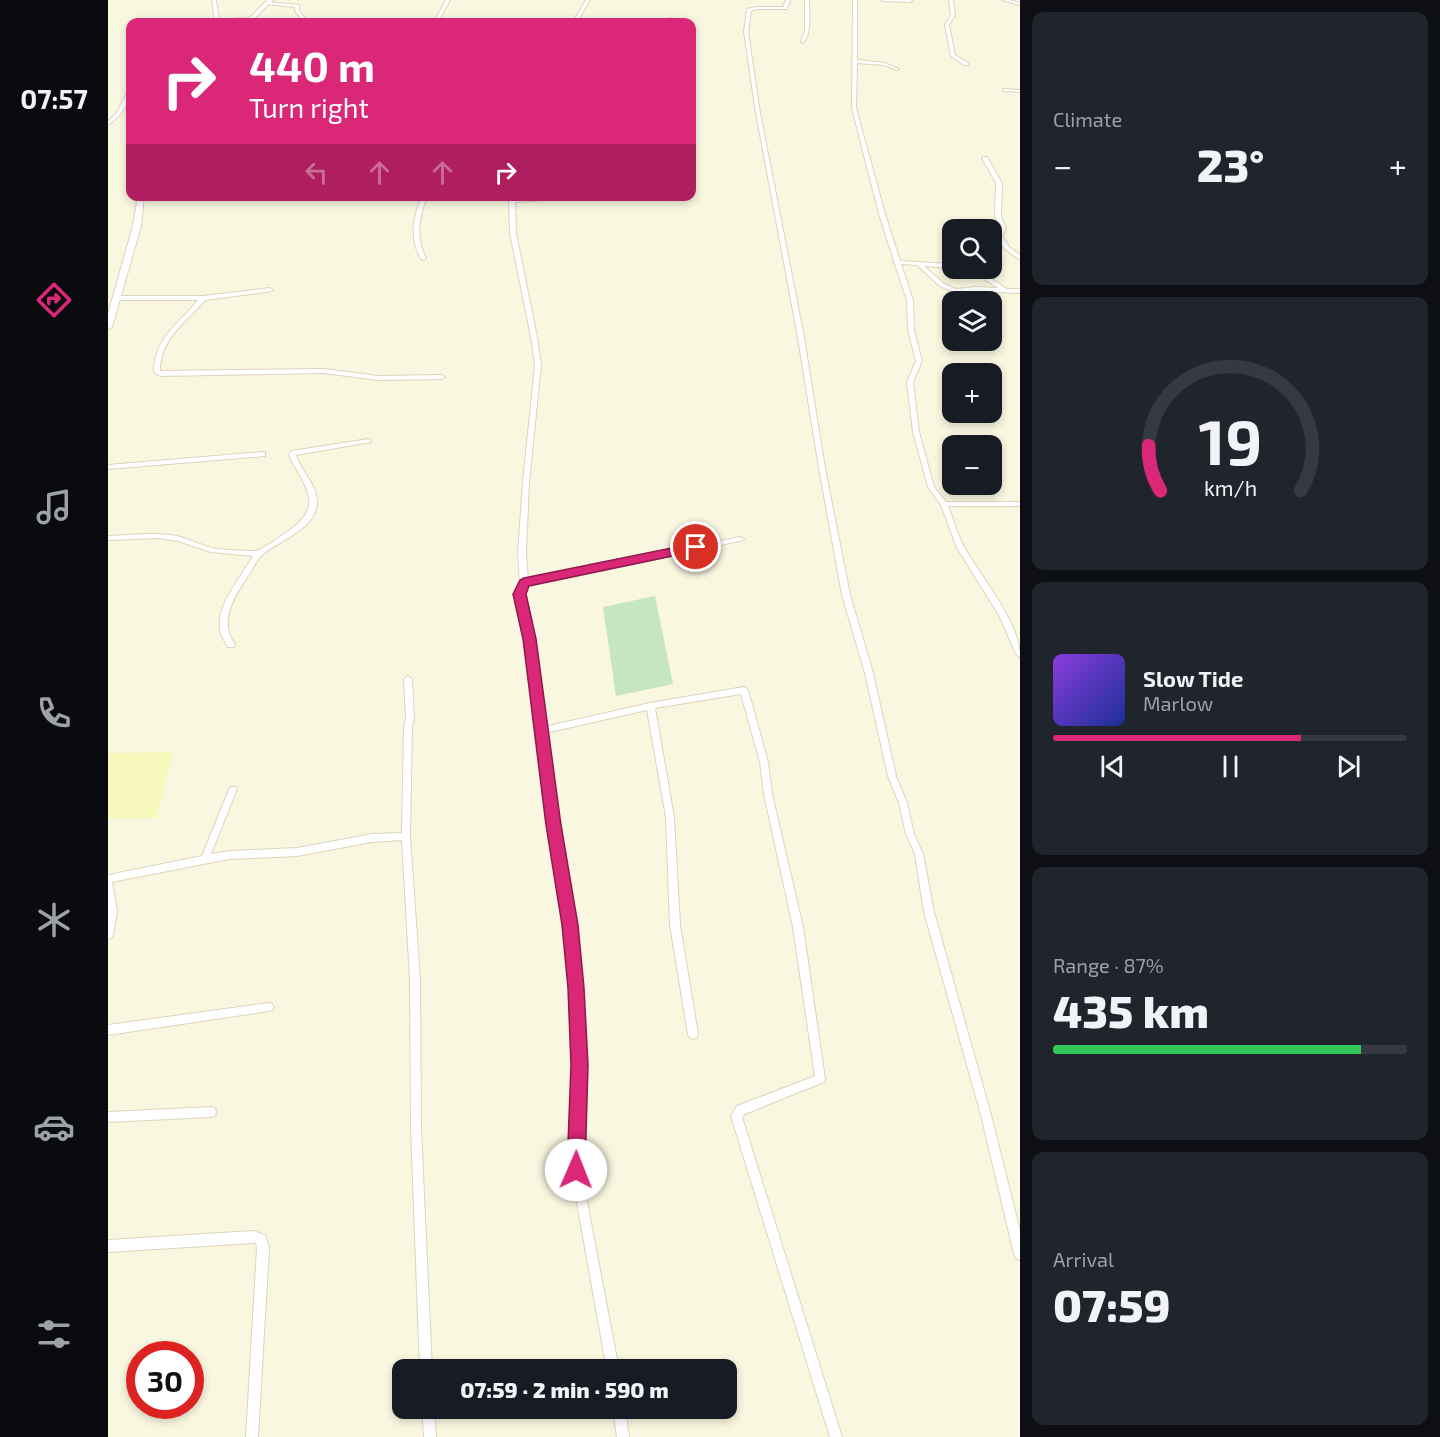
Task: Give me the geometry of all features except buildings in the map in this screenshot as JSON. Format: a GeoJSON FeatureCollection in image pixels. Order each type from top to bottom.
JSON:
{"type":"FeatureCollection","features":[{"type":"Feature","properties":{"kind":"street"},"geometry":{"type":"LineString","coordinates":[[214,0],[216,18]]}},
{"type":"Feature","properties":{"kind":"street"},"geometry":{"type":"LineString","coordinates":[[438,18],[448,0]]}},
{"type":"Feature","properties":{"kind":"street"},"geometry":{"type":"LineString","coordinates":[[577,18],[588,0]]}},
{"type":"Feature","properties":{"kind":"street"},"geometry":{"type":"LineString","coordinates":[[788,0],[785,8],[749,10],[746,32],[758,113],[800,332],[822,468],[846,595],[869,673],[892,776],[919,854],[939,950],[986,1115],[1020,1254]]}},
{"type":"Feature","properties":{"kind":"street"},"geometry":{"type":"LineString","coordinates":[[803,42],[807,31],[807,0]]}},
{"type":"Feature","properties":{"kind":"street"},"geometry":{"type":"LineString","coordinates":[[855,0],[854,108],[896,262],[910,300],[911,330],[919,357],[910,382],[915,408],[915,432],[931,487],[944,504],[961,548],[1003,615],[1020,654]]}},
{"type":"Feature","properties":{"kind":"street"},"geometry":{"type":"LineString","coordinates":[[883,0],[910,2]]}},
{"type":"Feature","properties":{"kind":"street"},"geometry":{"type":"LineString","coordinates":[[951,0],[953,15],[947,25],[953,56],[966,64]]}},
{"type":"Feature","properties":{"kind":"street"},"geometry":{"type":"LineString","coordinates":[[1004,0],[1020,4]]}},
{"type":"Feature","properties":{"kind":"street"},"geometry":{"type":"LineString","coordinates":[[254,18],[269,1],[297,6],[303,18]]}},
{"type":"Feature","properties":{"kind":"street"},"geometry":{"type":"LineString","coordinates":[[854,61],[885,64],[897,69]]}},
{"type":"Feature","properties":{"kind":"street"},"geometry":{"type":"LineString","coordinates":[[1005,90],[1020,91]]}},
{"type":"Feature","properties":{"kind":"street"},"geometry":{"type":"LineString","coordinates":[[108,124],[117,115],[126,99]]}},
{"type":"Feature","properties":{"kind":"street"},"geometry":{"type":"LineString","coordinates":[[108,114],[117,115]]}},
{"type":"Feature","properties":{"kind":"street"},"geometry":{"type":"LineString","coordinates":[[985,158],[999,183],[998,216],[1002,228],[1000,240],[1020,258]]}},
{"type":"Feature","properties":{"kind":"street"},"geometry":{"type":"LineString","coordinates":[[108,327],[137,226],[140,201]]}},
{"type":"Feature","properties":{"kind":"street"},"geometry":{"type":"LineString","coordinates":[[422,201],[418,210],[415,228],[416,243],[423,258]]}},
{"type":"Feature","properties":{"kind":"street"},"geometry":{"type":"LineString","coordinates":[[512,201],[513,233],[538,364],[525,493],[522,553],[524,583],[520,594],[530,639],[553,825],[570,925],[576,988],[579,1065],[576,1170],[611,1359]]}},
{"type":"Feature","properties":{"kind":"street"},"geometry":{"type":"LineString","coordinates":[[896,262],[942,265]]}},
{"type":"Feature","properties":{"kind":"street"},"geometry":{"type":"LineString","coordinates":[[918,263],[933,278],[955,291],[975,289],[1020,291]]}},
{"type":"Feature","properties":{"kind":"street"},"geometry":{"type":"LineString","coordinates":[[988,279],[1009,292]]}},
{"type":"Feature","properties":{"kind":"street"},"geometry":{"type":"LineString","coordinates":[[117,298],[203,298],[270,290]]}},
{"type":"Feature","properties":{"kind":"street"},"geometry":{"type":"LineString","coordinates":[[203,298],[166,340],[157,364],[160,374],[324,371],[378,378],[442,377]]}},
{"type":"Feature","properties":{"kind":"street"},"geometry":{"type":"LineString","coordinates":[[231,645],[225,637],[222,620],[232,596],[258,554],[295,529],[311,514],[314,505],[311,490],[292,456],[293,453],[369,441]]}},
{"type":"Feature","properties":{"kind":"street"},"geometry":{"type":"LineString","coordinates":[[108,467],[263,454]]}},
{"type":"Feature","properties":{"kind":"street"},"geometry":{"type":"LineString","coordinates":[[944,504],[1020,504]]}},
{"type":"Feature","properties":{"kind":"street"},"geometry":{"type":"LineString","coordinates":[[108,538],[159,536],[179,539],[211,550],[258,554]]}},
{"type":"Feature","properties":{"kind":"street"},"geometry":{"type":"LineString","coordinates":[[524,583],[740,539]]}},
{"type":"Feature","properties":{"kind":"street"},"geometry":{"type":"LineString","coordinates":[[408,679],[410,720],[406,836],[415,980],[417,1140],[426,1359]]}},
{"type":"Feature","properties":{"kind":"street"},"geometry":{"type":"LineString","coordinates":[[542,731],[650,706],[744,690],[764,762],[768,794],[798,927],[820,1079],[741,1110],[736,1116],[836,1437]]}},
{"type":"Feature","properties":{"kind":"street"},"geometry":{"type":"LineString","coordinates":[[650,706],[670,817],[675,925],[693,1034]]}},
{"type":"Feature","properties":{"kind":"street"},"geometry":{"type":"LineString","coordinates":[[205,859],[233,789]]}},
{"type":"Feature","properties":{"kind":"street"},"geometry":{"type":"LineString","coordinates":[[108,879],[205,859],[297,852],[372,838],[406,836]]}},
{"type":"Feature","properties":{"kind":"street"},"geometry":{"type":"LineString","coordinates":[[108,884],[112,911],[108,935]]}},
{"type":"Feature","properties":{"kind":"street"},"geometry":{"type":"LineString","coordinates":[[108,1030],[269,1007]]}},
{"type":"Feature","properties":{"kind":"street"},"geometry":{"type":"LineString","coordinates":[[108,1117],[212,1112]]}},
{"type":"Feature","properties":{"kind":"street"},"geometry":{"type":"LineString","coordinates":[[108,1246],[253,1237],[261,1239],[263,1248],[252,1437]]}},
{"type":"Feature","properties":{"kind":"street"},"geometry":{"type":"LineString","coordinates":[[428,1419],[429,1437]]}},
{"type":"Feature","properties":{"kind":"street"},"geometry":{"type":"LineString","coordinates":[[621,1419],[623,1437]]}},
{"type":"Feature","properties":{"kind":"shaded area"},"geometry":{"type":"Polygon","coordinates":[[[655,596],[673,684],[616,696],[603,607],[655,596]]]}},
{"type":"Feature","properties":{"kind":"sand"},"geometry":{"type":"Polygon","coordinates":[[[173,752],[157,818],[108,819],[108,753],[173,752]]]}},
{"type":"Feature","properties":{"kind":"route"},"geometry":{"type":"LineString","coordinates":[[576,1170],[579,1065],[576,988],[570,925],[553,825],[530,639],[520,594],[524,583],[696,547]]}}]}
